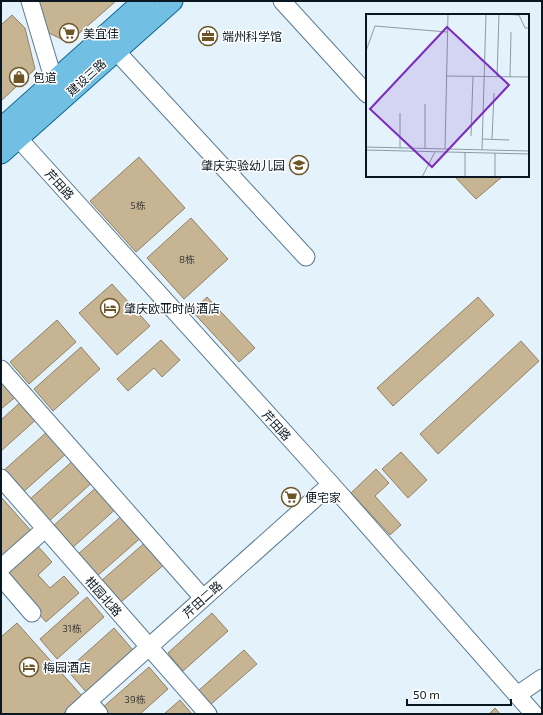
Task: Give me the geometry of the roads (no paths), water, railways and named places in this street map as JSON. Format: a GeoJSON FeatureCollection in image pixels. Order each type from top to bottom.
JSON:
{"type":"FeatureCollection","features":[{"type":"Feature","properties":{"kind":"main road","name":"建设三路"},"geometry":{"type":"LineString","coordinates":[[1,153],[10,133],[54,81],[144,1]]}},
{"type":"Feature","properties":{"kind":"main road","name":"建设三路"},"geometry":{"type":"LineString","coordinates":[[10,133],[116,51],[172,1]]}},
{"type":"Feature","properties":{"kind":"street"},"geometry":{"type":"LineString","coordinates":[[30,1],[54,81]]}},
{"type":"Feature","properties":{"kind":"street"},"geometry":{"type":"LineString","coordinates":[[282,1],[366,93]]}},
{"type":"Feature","properties":{"kind":"street"},"geometry":{"type":"LineString","coordinates":[[116,51],[306,257]]}},
{"type":"Feature","properties":{"kind":"street","name":"芹田路"},"geometry":{"type":"LineString","coordinates":[[10,133],[330,484],[534,714]]}},
{"type":"Feature","properties":{"kind":"street"},"geometry":{"type":"LineString","coordinates":[[1,369],[203,598]]}},
{"type":"Feature","properties":{"kind":"street","name":"柑园北路"},"geometry":{"type":"LineString","coordinates":[[1,478],[208,714]]}},
{"type":"Feature","properties":{"kind":"street","name":"芹田二路"},"geometry":{"type":"LineString","coordinates":[[74,714],[94,708],[148,647],[330,484]]}},
{"type":"Feature","properties":{"kind":"street"},"geometry":{"type":"LineString","coordinates":[[1,568],[45,529]]}},
{"type":"Feature","properties":{"kind":"street"},"geometry":{"type":"LineString","coordinates":[[1,577],[32,613]]}},
{"type":"Feature","properties":{"kind":"street"},"geometry":{"type":"LineString","coordinates":[[517,696],[542,678]]}},
{"type":"Feature","properties":{"kind":"place","name":"美宜佳"},"geometry":{"type":"Point","coordinates":[69,33]}},
{"type":"Feature","properties":{"kind":"place","name":"端州科学馆"},"geometry":{"type":"Point","coordinates":[208,36]}},
{"type":"Feature","properties":{"kind":"place","name":"包道"},"geometry":{"type":"Point","coordinates":[19,77]}},
{"type":"Feature","properties":{"kind":"place","name":"肇庆实验幼儿园"},"geometry":{"type":"Point","coordinates":[299,165]}},
{"type":"Feature","properties":{"kind":"place","name":"肇庆欧亚时尚酒店"},"geometry":{"type":"Point","coordinates":[110,308]}},
{"type":"Feature","properties":{"kind":"place","name":"便宅家"},"geometry":{"type":"Point","coordinates":[291,497]}},
{"type":"Feature","properties":{"kind":"place","name":"梅园酒店"},"geometry":{"type":"Point","coordinates":[29,667]}}]}
